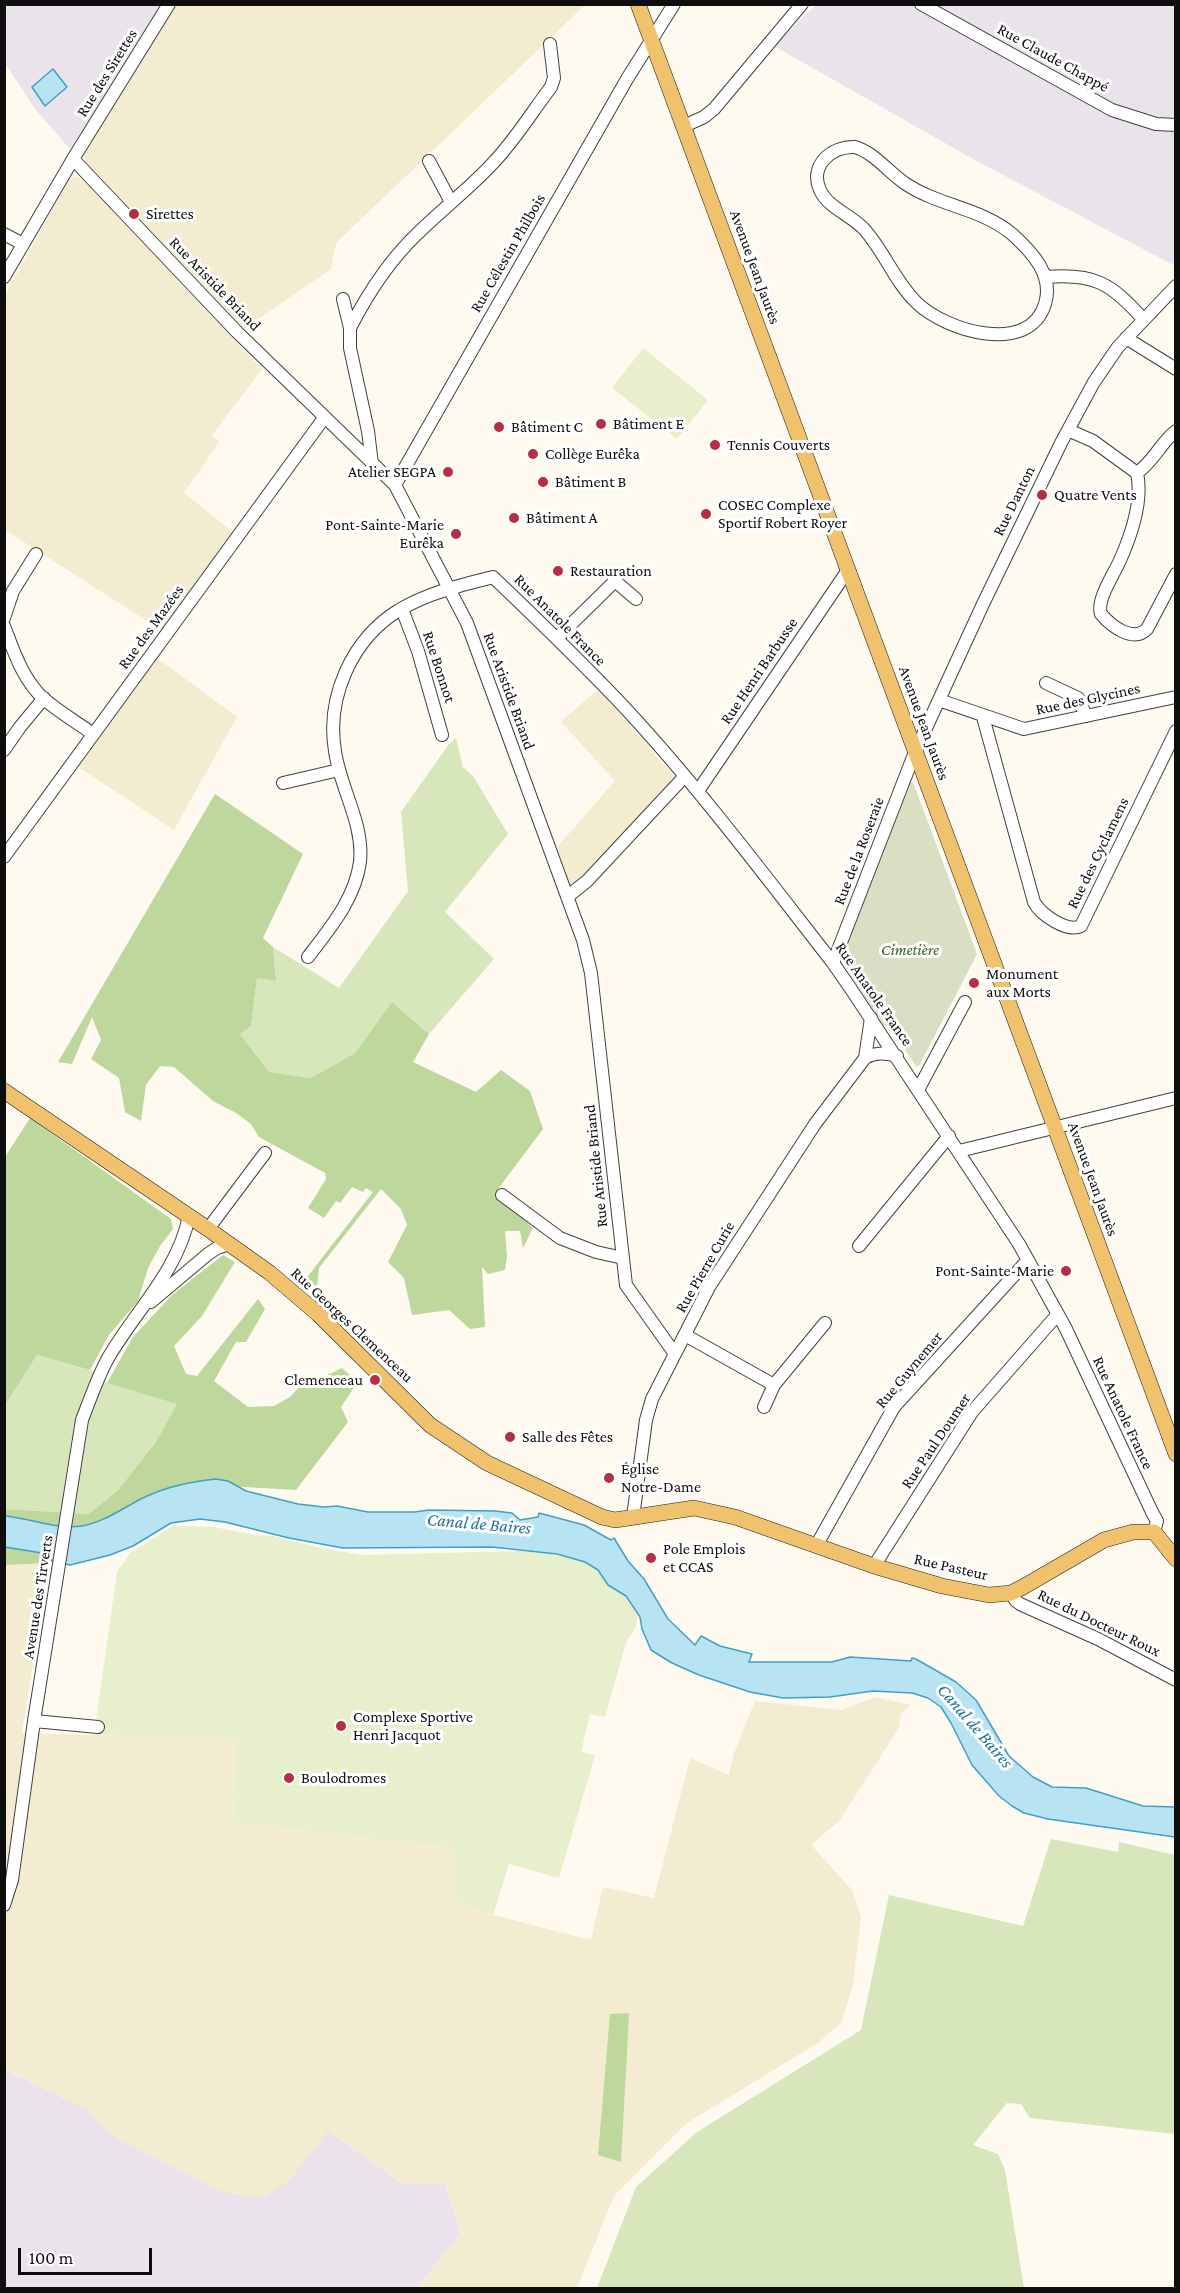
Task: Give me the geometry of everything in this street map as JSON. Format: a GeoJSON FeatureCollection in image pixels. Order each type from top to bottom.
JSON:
{"type":"FeatureCollection","features":[{"type":"Feature","properties":{"kind":"main road","name":"Avenue Jean Jaurès"},"geometry":{"type":"LineString","coordinates":[[638,4],[1176,1454]]}},
{"type":"Feature","properties":{"kind":"main road","name":"Rue Georges Clemenceau"},"geometry":{"type":"LineString","coordinates":[[9,1094],[208,1228],[270,1273],[318,1314],[430,1425],[494,1467],[580,1508],[615,1520]]}},
{"type":"Feature","properties":{"kind":"main road","name":"Rue Pasteur"},"geometry":{"type":"LineString","coordinates":[[615,1520],[694,1508],[735,1517],[874,1566],[942,1586],[989,1595],[1011,1593],[1104,1540],[1133,1532],[1154,1532]]}},
{"type":"Feature","properties":{"kind":"main road"},"geometry":{"type":"LineString","coordinates":[[1154,1532],[1176,1559]]}},
{"type":"Feature","properties":{"kind":"street","name":"Rue des Sirettes"},"geometry":{"type":"LineString","coordinates":[[4,277],[73,159],[169,4]]}},
{"type":"Feature","properties":{"kind":"street","name":"Rue Célestin Philbois"},"geometry":{"type":"LineString","coordinates":[[395,485],[651,38],[674,4]]}},
{"type":"Feature","properties":{"kind":"street"},"geometry":{"type":"LineString","coordinates":[[684,126],[704,117],[714,109],[802,4]]}},
{"type":"Feature","properties":{"kind":"street","name":"Rue Claude Chappé"},"geometry":{"type":"LineString","coordinates":[[921,4],[1112,110],[1156,124],[1176,125]]}},
{"type":"Feature","properties":{"kind":"street"},"geometry":{"type":"LineString","coordinates":[[350,328],[396,258],[415,236],[474,183],[507,148],[551,87],[554,78],[550,44]]}},
{"type":"Feature","properties":{"kind":"street"},"geometry":{"type":"LineString","coordinates":[[840,148],[862,149],[919,192],[980,215],[1008,231],[1031,253],[1046,277],[1048,290],[1043,310],[1038,319],[1022,331],[1011,334],[989,334],[960,327],[941,318],[917,303],[865,229],[824,197],[817,176],[822,161],[840,148]]}},
{"type":"Feature","properties":{"kind":"street","name":"Rue Aristide Briand"},"geometry":{"type":"LineString","coordinates":[[73,159],[237,332],[395,485],[450,588],[471,634],[583,940],[591,973],[626,1285],[675,1354]]}},
{"type":"Feature","properties":{"kind":"street"},"geometry":{"type":"LineString","coordinates":[[429,161],[451,202]]}},
{"type":"Feature","properties":{"kind":"street"},"geometry":{"type":"LineString","coordinates":[[4,234],[23,244]]}},
{"type":"Feature","properties":{"kind":"street"},"geometry":{"type":"LineString","coordinates":[[1046,277],[1079,276],[1102,282],[1121,295],[1143,319]]}},
{"type":"Feature","properties":{"kind":"street","name":"Rue Danton"},"geometry":{"type":"LineString","coordinates":[[915,752],[983,604],[1094,382],[1126,338],[1176,286]]}},
{"type":"Feature","properties":{"kind":"street"},"geometry":{"type":"LineString","coordinates":[[343,299],[350,328],[350,348],[368,431],[372,464]]}},
{"type":"Feature","properties":{"kind":"street"},"geometry":{"type":"LineString","coordinates":[[1126,338],[1176,369]]}},
{"type":"Feature","properties":{"kind":"street","name":"Rue des Mazées"},"geometry":{"type":"LineString","coordinates":[[4,857],[324,418]]}},
{"type":"Feature","properties":{"kind":"street"},"geometry":{"type":"LineString","coordinates":[[1068,430],[1093,441],[1137,472],[1139,483],[1137,511],[1122,558],[1100,602],[1101,614],[1125,633],[1138,635],[1143,633],[1176,574]]}},
{"type":"Feature","properties":{"kind":"street"},"geometry":{"type":"LineString","coordinates":[[356,448],[364,440],[368,431]]}},
{"type":"Feature","properties":{"kind":"street"},"geometry":{"type":"LineString","coordinates":[[1137,472],[1153,460],[1167,437],[1176,431]]}},
{"type":"Feature","properties":{"kind":"street"},"geometry":{"type":"LineString","coordinates":[[36,554],[13,591],[5,626],[21,668],[44,699],[93,734]]}},
{"type":"Feature","properties":{"kind":"street","name":"Rue Henri Barbusse"},"geometry":{"type":"LineString","coordinates":[[698,791],[848,570]]}},
{"type":"Feature","properties":{"kind":"street","name":"Rue Anatole France"},"geometry":{"type":"LineString","coordinates":[[450,588],[494,577],[558,638],[627,710],[698,791],[833,963],[950,1136],[1028,1260],[1058,1314],[1156,1521],[1154,1532]]}},
{"type":"Feature","properties":{"kind":"street"},"geometry":{"type":"LineString","coordinates":[[558,638],[615,581],[636,599]]}},
{"type":"Feature","properties":{"kind":"street"},"geometry":{"type":"LineString","coordinates":[[308,957],[346,902],[358,874],[360,841],[335,751],[334,719],[341,681],[374,630],[402,609],[450,588]]}},
{"type":"Feature","properties":{"kind":"street","name":"Rue Bonnot"},"geometry":{"type":"LineString","coordinates":[[402,609],[418,651],[442,735]]}},
{"type":"Feature","properties":{"kind":"street"},"geometry":{"type":"LineString","coordinates":[[1046,683],[1078,699],[1086,716]]}},
{"type":"Feature","properties":{"kind":"street","name":"Rue des Glycines"},"geometry":{"type":"LineString","coordinates":[[939,700],[983,717],[1024,729],[1176,697]]}},
{"type":"Feature","properties":{"kind":"street"},"geometry":{"type":"LineString","coordinates":[[4,750],[44,699]]}},
{"type":"Feature","properties":{"kind":"street","name":"Rue des Cyclamens"},"geometry":{"type":"LineString","coordinates":[[983,717],[1034,902],[1038,909],[1066,927],[1075,929],[1081,926],[1176,731]]}},
{"type":"Feature","properties":{"kind":"street","name":"Rue de la Roseraie"},"geometry":{"type":"LineString","coordinates":[[833,963],[915,752]]}},
{"type":"Feature","properties":{"kind":"street"},"geometry":{"type":"LineString","coordinates":[[283,783],[339,770]]}},
{"type":"Feature","properties":{"kind":"street"},"geometry":{"type":"LineString","coordinates":[[567,897],[586,881],[685,776]]}},
{"type":"Feature","properties":{"kind":"street"},"geometry":{"type":"LineString","coordinates":[[918,1090],[964,1002]]}},
{"type":"Feature","properties":{"kind":"street","name":"Rue Pierre Curie"},"geometry":{"type":"LineString","coordinates":[[633,1517],[646,1420],[652,1399],[709,1287],[814,1124],[865,1058],[871,1018]]}},
{"type":"Feature","properties":{"kind":"street"},"geometry":{"type":"LineString","coordinates":[[865,1058],[871,1054],[897,1056]]}},
{"type":"Feature","properties":{"kind":"street"},"geometry":{"type":"LineString","coordinates":[[959,1151],[1176,1098]]}},
{"type":"Feature","properties":{"kind":"street"},"geometry":{"type":"LineString","coordinates":[[859,1246],[950,1136]]}},
{"type":"Feature","properties":{"kind":"street"},"geometry":{"type":"LineString","coordinates":[[208,1228],[265,1153]]}},
{"type":"Feature","properties":{"kind":"street"},"geometry":{"type":"LineString","coordinates":[[502,1195],[560,1238],[596,1252],[623,1258]]}},
{"type":"Feature","properties":{"kind":"street","name":"Avenue des Tirverts"},"geometry":{"type":"LineString","coordinates":[[4,1905],[12,1880],[34,1721],[82,1420],[107,1359],[143,1309],[180,1247],[189,1216]]}},
{"type":"Feature","properties":{"kind":"street","name":"Avenue des Tirverts"},"geometry":{"type":"LineString","coordinates":[[143,1309],[208,1254],[229,1244]]}},
{"type":"Feature","properties":{"kind":"street","name":"Rue Guynemer"},"geometry":{"type":"LineString","coordinates":[[816,1546],[894,1407],[1028,1260]]}},
{"type":"Feature","properties":{"kind":"street","name":"Rue Paul Doumer"},"geometry":{"type":"LineString","coordinates":[[874,1566],[972,1412],[1058,1314]]}},
{"type":"Feature","properties":{"kind":"street"},"geometry":{"type":"LineString","coordinates":[[764,1407],[774,1386],[825,1323]]}},
{"type":"Feature","properties":{"kind":"street"},"geometry":{"type":"LineString","coordinates":[[685,1335],[774,1386]]}},
{"type":"Feature","properties":{"kind":"street","name":"Rue du Docteur Roux"},"geometry":{"type":"LineString","coordinates":[[1011,1593],[1020,1604],[1098,1639],[1176,1680]]}},
{"type":"Feature","properties":{"kind":"street"},"geometry":{"type":"LineString","coordinates":[[34,1721],[99,1727]]}},
{"type":"Feature","properties":{"kind":"shaded area"},"geometry":{"type":"Polygon","coordinates":[[[5,5],[166,5],[70,149],[35,109],[5,63],[5,5]]]}},
{"type":"Feature","properties":{"kind":"shaded area"},"geometry":{"type":"Polygon","coordinates":[[[175,5],[585,5],[336,243],[331,269],[244,329],[87,163],[83,155],[85,148],[175,5]]]}},
{"type":"Feature","properties":{"kind":"shaded area"},"geometry":{"type":"Polygon","coordinates":[[[816,5],[1175,5],[1175,266],[973,159],[774,46],[816,5]]]}},
{"type":"Feature","properties":{"kind":"shaded area"},"geometry":{"type":"Polygon","coordinates":[[[75,176],[82,179],[262,369],[212,435],[219,442],[184,493],[233,532],[161,630],[5,530],[5,295],[68,181],[75,176]]]}},
{"type":"Feature","properties":{"kind":"shaded area"},"geometry":{"type":"Polygon","coordinates":[[[157,658],[237,717],[174,830],[77,766],[157,658]]]}},
{"type":"Feature","properties":{"kind":"shaded area"},"geometry":{"type":"Polygon","coordinates":[[[598,689],[675,777],[591,872],[571,886],[557,847],[615,781],[561,722],[598,689]]]}},
{"type":"Feature","properties":{"kind":"shaded area"},"geometry":{"type":"Polygon","coordinates":[[[49,1563],[22,1733],[236,1739],[233,1822],[454,1848],[456,1901],[493,1915],[591,1940],[603,1887],[654,1898],[690,1758],[729,1775],[734,1753],[755,1701],[841,1710],[875,1697],[910,1705],[901,1714],[899,1728],[839,1821],[811,1845],[852,1890],[861,1917],[853,1984],[842,2022],[818,2043],[687,2123],[614,2196],[577,2288],[417,2288],[460,2234],[445,2182],[403,2184],[328,2131],[287,2183],[261,2198],[222,2192],[117,2138],[86,2109],[5,2069],[4,1565],[49,1563]]]}},
{"type":"Feature","properties":{"kind":"shaded area"},"geometry":{"type":"Polygon","coordinates":[[[4,2069],[86,2109],[117,2138],[287,2182],[327,2130],[403,2184],[445,2182],[460,2234],[417,2288],[5,2288],[4,2069]]]}},
{"type":"Feature","properties":{"kind":"green space"},"geometry":{"type":"Polygon","coordinates":[[[643,348],[708,400],[677,439],[612,388],[643,348]]]}},
{"type":"Feature","properties":{"kind":"green space"},"geometry":{"type":"Polygon","coordinates":[[[456,738],[463,767],[473,776],[508,834],[445,912],[494,959],[429,1034],[392,1002],[355,1053],[311,1078],[269,1072],[240,1034],[251,1026],[257,978],[276,981],[273,947],[339,988],[408,891],[401,812],[449,744],[456,738]]]}},
{"type":"Feature","properties":{"kind":"green space","name":"Cimetière"},"geometry":{"type":"Polygon","coordinates":[[[909,782],[913,782],[977,954],[919,1066],[916,1066],[901,1044],[904,1038],[899,1030],[893,1030],[890,1025],[884,1026],[843,963],[843,956],[909,782]]]}},
{"type":"Feature","properties":{"kind":"green space"},"geometry":{"type":"Polygon","coordinates":[[[215,794],[303,854],[263,938],[273,947],[276,981],[257,978],[251,1026],[240,1034],[269,1072],[311,1078],[355,1053],[392,1002],[429,1034],[413,1062],[476,1092],[501,1070],[530,1091],[543,1129],[495,1193],[533,1228],[523,1248],[520,1231],[505,1231],[507,1256],[505,1270],[488,1274],[482,1267],[485,1327],[470,1329],[449,1310],[412,1315],[404,1278],[388,1262],[407,1225],[401,1209],[381,1189],[319,1268],[317,1288],[312,1289],[308,1276],[373,1192],[366,1188],[363,1192],[352,1187],[340,1203],[336,1201],[324,1218],[308,1208],[326,1179],[325,1173],[259,1137],[251,1124],[213,1101],[174,1067],[160,1066],[146,1085],[141,1121],[125,1112],[119,1078],[91,1059],[101,1040],[92,1017],[72,1064],[58,1062],[215,794]]]}},
{"type":"Feature","properties":{"kind":"green space"},"geometry":{"type":"Polygon","coordinates":[[[30,1118],[171,1219],[173,1229],[148,1268],[138,1301],[109,1335],[90,1370],[37,1355],[5,1405],[5,1157],[30,1118]]]}},
{"type":"Feature","properties":{"kind":"green space"},"geometry":{"type":"Polygon","coordinates":[[[223,1255],[235,1262],[202,1316],[174,1346],[186,1374],[197,1376],[258,1299],[265,1309],[246,1342],[236,1342],[214,1381],[248,1407],[274,1406],[290,1397],[302,1384],[342,1368],[358,1382],[341,1407],[348,1422],[296,1490],[192,1484],[49,1563],[5,1565],[5,1509],[89,1514],[118,1490],[156,1442],[177,1404],[107,1383],[133,1337],[172,1295],[223,1255]]]}},
{"type":"Feature","properties":{"kind":"green space"},"geometry":{"type":"Polygon","coordinates":[[[37,1355],[90,1370],[107,1383],[178,1404],[156,1442],[118,1490],[89,1514],[5,1509],[5,1405],[37,1355]]]}},
{"type":"Feature","properties":{"kind":"green space","name":"Complexe Sportive Henri Jacquot"},"geometry":{"type":"Polygon","coordinates":[[[173,1526],[214,1527],[254,1535],[273,1536],[362,1555],[520,1551],[551,1554],[585,1562],[603,1572],[626,1598],[638,1617],[635,1628],[626,1643],[605,1717],[590,1714],[581,1752],[595,1755],[559,1878],[509,1864],[493,1915],[456,1901],[454,1848],[233,1822],[236,1739],[94,1735],[117,1572],[130,1553],[173,1526]]]}},
{"type":"Feature","properties":{"kind":"green space"},"geometry":{"type":"Polygon","coordinates":[[[1051,1839],[1118,1852],[1119,1842],[1175,1855],[1175,2134],[1030,2118],[1021,2104],[1007,2103],[973,2145],[998,2154],[1005,2170],[1024,2288],[597,2288],[636,2187],[697,2132],[861,2030],[889,1895],[1023,1926],[1051,1839]]]}},
{"type":"Feature","properties":{"kind":"green space"},"geometry":{"type":"Polygon","coordinates":[[[629,2013],[621,2162],[598,2155],[610,2014],[629,2013]]]}},
{"type":"Feature","properties":{"kind":"water"},"geometry":{"type":"Polygon","coordinates":[[[53,69],[67,87],[45,106],[32,87],[53,69]]]}},
{"type":"Feature","properties":{"kind":"water","name":"Canal de Baires"},"geometry":{"type":"Polygon","coordinates":[[[216,1479],[228,1481],[246,1491],[298,1504],[337,1506],[368,1512],[495,1511],[512,1513],[520,1520],[538,1517],[539,1513],[584,1525],[611,1540],[614,1538],[628,1561],[644,1579],[668,1619],[695,1645],[701,1636],[720,1646],[752,1654],[749,1662],[832,1662],[850,1657],[911,1661],[912,1658],[916,1659],[956,1682],[976,1700],[1009,1756],[1033,1777],[1052,1787],[1086,1788],[1143,1806],[1175,1807],[1175,1837],[1048,1819],[1024,1813],[999,1796],[972,1765],[941,1707],[928,1698],[912,1693],[873,1691],[830,1697],[783,1698],[750,1692],[699,1675],[672,1663],[651,1650],[642,1629],[640,1617],[626,1596],[608,1585],[598,1570],[585,1562],[557,1554],[492,1547],[343,1548],[289,1538],[225,1522],[200,1519],[171,1523],[133,1546],[110,1555],[70,1565],[52,1561],[48,1554],[5,1547],[4,1516],[53,1525],[82,1526],[107,1518],[162,1490],[216,1479]]]}},
{"type":"Feature","properties":{"kind":"place","name":"Sirettes"},"geometry":{"type":"Point","coordinates":[134,214]}},
{"type":"Feature","properties":{"kind":"place","name":"Bâtiment E"},"geometry":{"type":"Point","coordinates":[601,424]}},
{"type":"Feature","properties":{"kind":"place","name":"Bâtiment C"},"geometry":{"type":"Point","coordinates":[499,427]}},
{"type":"Feature","properties":{"kind":"place","name":"Tennis Couverts"},"geometry":{"type":"Point","coordinates":[715,445]}},
{"type":"Feature","properties":{"kind":"place","name":"Collège Eurêka"},"geometry":{"type":"Point","coordinates":[533,454]}},
{"type":"Feature","properties":{"kind":"place","name":"Atelier SEGPA"},"geometry":{"type":"Point","coordinates":[448,472]}},
{"type":"Feature","properties":{"kind":"place","name":"Bâtiment B"},"geometry":{"type":"Point","coordinates":[543,482]}},
{"type":"Feature","properties":{"kind":"place","name":"Quatre Vents"},"geometry":{"type":"Point","coordinates":[1042,495]}},
{"type":"Feature","properties":{"kind":"place","name":"COSEC Complexe Sportif Robert Royer"},"geometry":{"type":"Point","coordinates":[706,514]}},
{"type":"Feature","properties":{"kind":"place","name":"Bâtiment A"},"geometry":{"type":"Point","coordinates":[514,518]}},
{"type":"Feature","properties":{"kind":"place","name":"Pont-Sainte-Marie Eurêka"},"geometry":{"type":"Point","coordinates":[456,534]}},
{"type":"Feature","properties":{"kind":"place","name":"Restauration"},"geometry":{"type":"Point","coordinates":[558,571]}},
{"type":"Feature","properties":{"kind":"place","name":"Monument aux Morts"},"geometry":{"type":"Point","coordinates":[974,983]}},
{"type":"Feature","properties":{"kind":"place","name":"Pont-Sainte-Marie"},"geometry":{"type":"Point","coordinates":[1066,1271]}},
{"type":"Feature","properties":{"kind":"place","name":"Clemenceau"},"geometry":{"type":"Point","coordinates":[375,1380]}},
{"type":"Feature","properties":{"kind":"place","name":"Salle des Fêtes"},"geometry":{"type":"Point","coordinates":[510,1437]}},
{"type":"Feature","properties":{"kind":"place","name":"Église Notre-Dame"},"geometry":{"type":"Point","coordinates":[609,1478]}},
{"type":"Feature","properties":{"kind":"place","name":"Pole Emplois et CCAS"},"geometry":{"type":"Point","coordinates":[651,1558]}},
{"type":"Feature","properties":{"kind":"place","name":"Complexe Sportive Henri Jacquot"},"geometry":{"type":"Point","coordinates":[341,1726]}},
{"type":"Feature","properties":{"kind":"place","name":"Boulodromes"},"geometry":{"type":"Point","coordinates":[289,1778]}}]}
